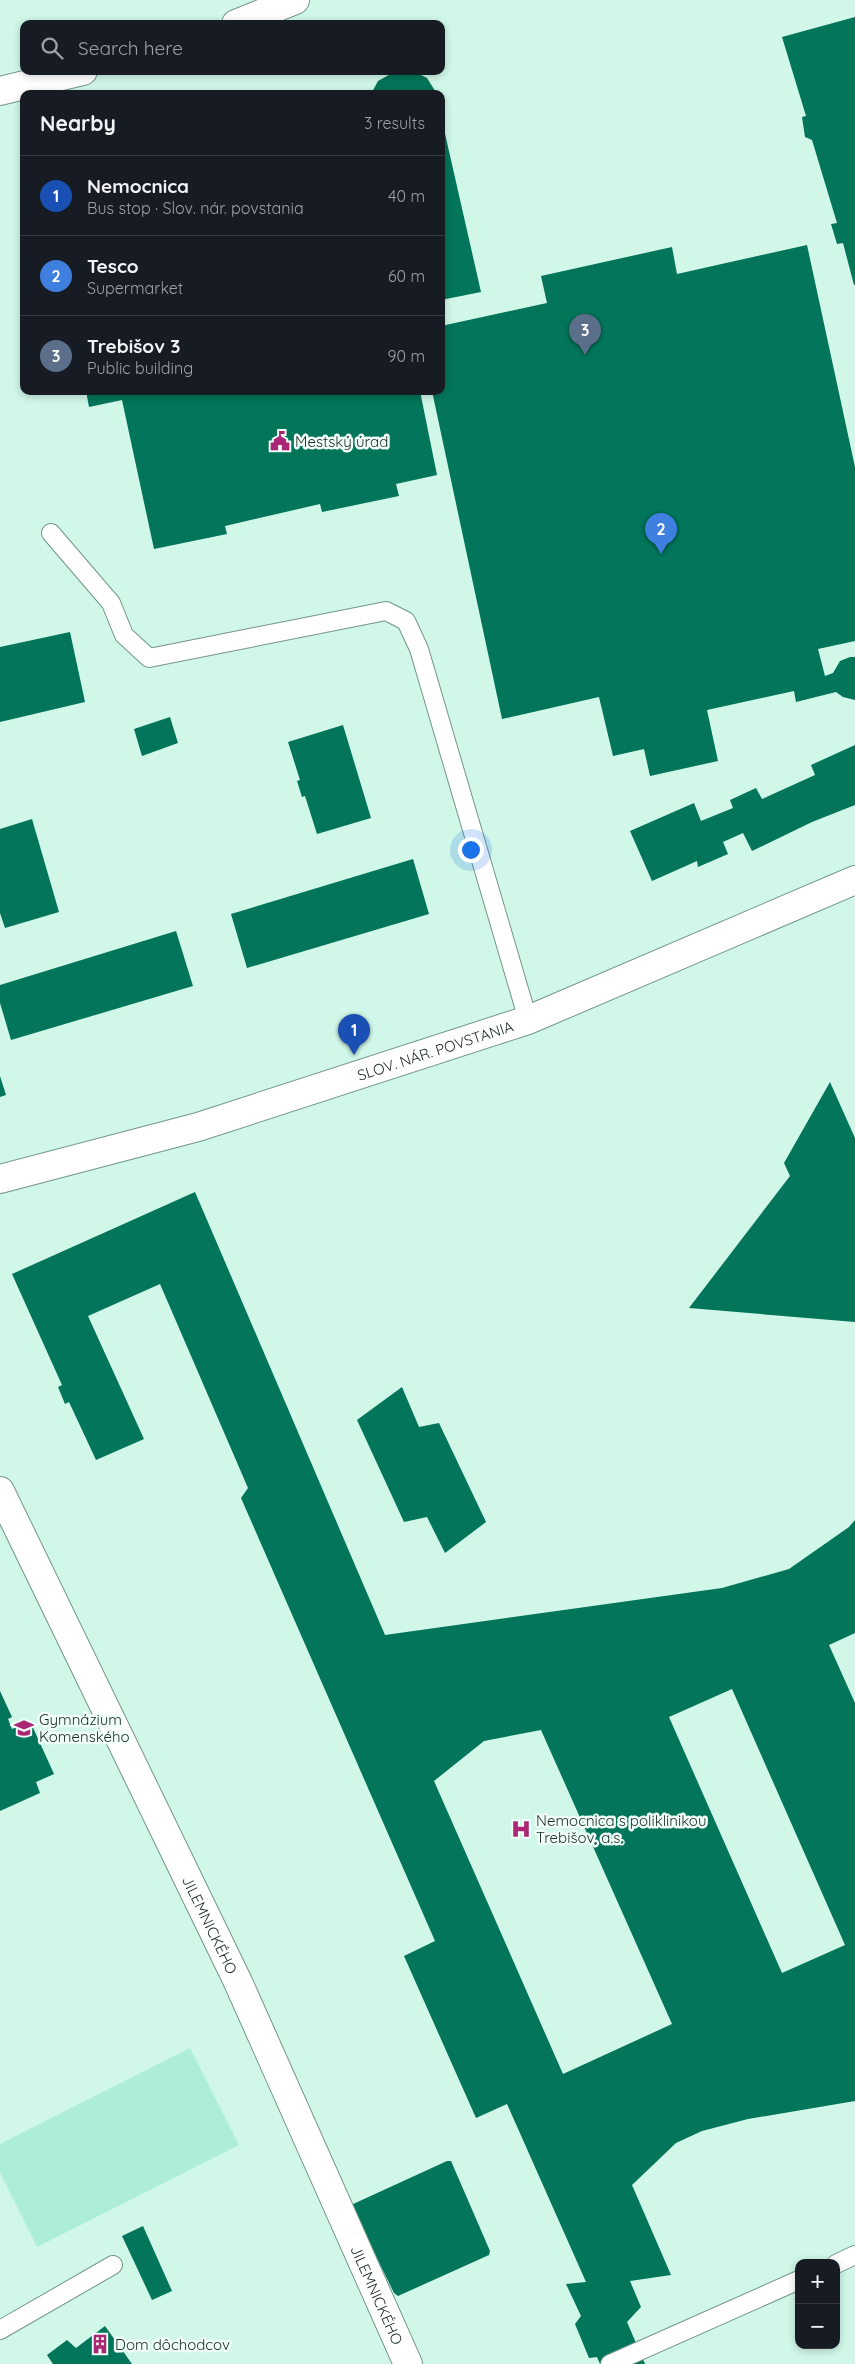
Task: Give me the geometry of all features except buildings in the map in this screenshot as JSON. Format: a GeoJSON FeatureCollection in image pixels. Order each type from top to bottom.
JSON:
{"type":"FeatureCollection","features":[{"type":"Feature","properties":{"kind":"street"},"geometry":{"type":"LineString","coordinates":[[246,20],[295,0]]}},
{"type":"Feature","properties":{"kind":"street"},"geometry":{"type":"LineString","coordinates":[[0,91],[66,75]]}},
{"type":"Feature","properties":{"kind":"street","name":"SLOV. NÁR. POVSTANIA"},"geometry":{"type":"LineString","coordinates":[[0,1180],[198,1127],[528,1020],[855,880]]}},
{"type":"Feature","properties":{"kind":"street","name":"JILEMNICKÉHO"},"geometry":{"type":"LineString","coordinates":[[0,1492],[238,1982],[408,2364]]}},
{"type":"Feature","properties":{"kind":"lane"},"geometry":{"type":"LineString","coordinates":[[51,533],[111,603],[124,635],[149,658],[386,611],[406,621],[420,650],[528,1020]]}},
{"type":"Feature","properties":{"kind":"lane"},"geometry":{"type":"LineString","coordinates":[[840,2262],[855,2255]]}},
{"type":"Feature","properties":{"kind":"lane"},"geometry":{"type":"LineString","coordinates":[[0,2330],[113,2266]]}},
{"type":"Feature","properties":{"kind":"lane"},"geometry":{"type":"LineString","coordinates":[[610,2364],[795,2282]]}},
{"type":"Feature","properties":{"kind":"green space"},"geometry":{"type":"Polygon","coordinates":[[[190,2048],[239,2145],[37,2247],[0,2173],[0,2144],[190,2048]]]}},
{"type":"Feature","properties":{"kind":"place","name":"Trebišov 3"},"geometry":{"type":"Point","coordinates":[585,355]}},
{"type":"Feature","properties":{"kind":"place","name":"Mestský úrad"},"geometry":{"type":"Point","coordinates":[280,441]}},
{"type":"Feature","properties":{"kind":"place","name":"Tesco"},"geometry":{"type":"Point","coordinates":[661,554]}},
{"type":"Feature","properties":{"kind":"place","name":"Nemocnica"},"geometry":{"type":"Point","coordinates":[354,1055]}},
{"type":"Feature","properties":{"kind":"place","name":"Gymnázium Komenského"},"geometry":{"type":"Point","coordinates":[24,1728]}},
{"type":"Feature","properties":{"kind":"place","name":"Nemocnica s poliklinikou Trebišov, a.s."},"geometry":{"type":"Point","coordinates":[521,1829]}},
{"type":"Feature","properties":{"kind":"place","name":"Dom dôchodcov"},"geometry":{"type":"Point","coordinates":[100,2344]}}]}
